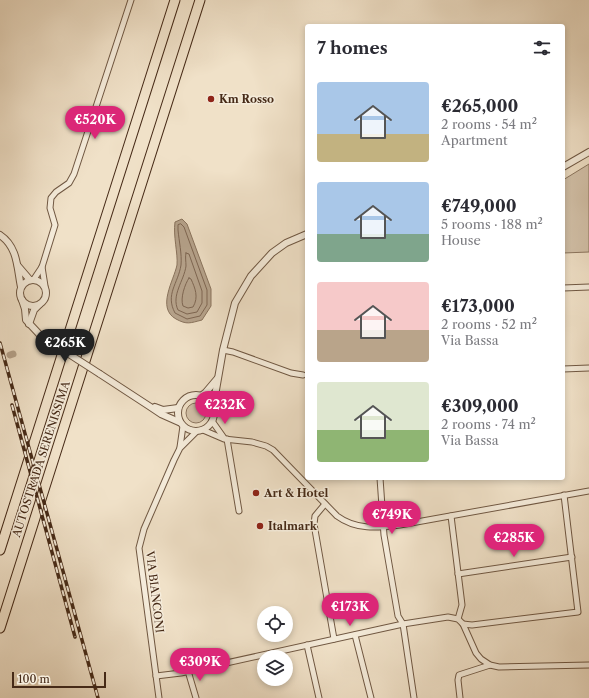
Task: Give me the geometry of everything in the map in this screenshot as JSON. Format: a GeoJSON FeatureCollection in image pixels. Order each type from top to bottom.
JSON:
{"type":"FeatureCollection","features":[{"type":"Feature","properties":{"kind":"highway","name":"AUTOSTRADA SERENISSIMA"},"geometry":{"type":"LineString","coordinates":[[0,550],[175,0]]}},
{"type":"Feature","properties":{"kind":"highway","name":"AUTOSTRADA SERENISSIMA"},"geometry":{"type":"LineString","coordinates":[[0,628],[200,0]]}},
{"type":"Feature","properties":{"kind":"street"},"geometry":{"type":"LineString","coordinates":[[32,280],[42,267],[55,225],[50,208],[51,198],[56,192],[69,183],[74,174],[131,0]]}},
{"type":"Feature","properties":{"kind":"street"},"geometry":{"type":"LineString","coordinates":[[565,167],[589,152]]}},
{"type":"Feature","properties":{"kind":"street"},"geometry":{"type":"LineString","coordinates":[[0,235],[11,245],[16,256],[21,287],[20,295],[24,306],[26,320],[29,324],[41,336],[161,414],[181,424],[187,429],[196,432],[203,430],[208,426],[214,417],[213,407],[217,379],[236,303],[250,276],[272,254],[286,243],[305,235]]}},
{"type":"Feature","properties":{"kind":"street"},"geometry":{"type":"LineString","coordinates":[[18,266],[32,280]]}},
{"type":"Feature","properties":{"kind":"street"},"geometry":{"type":"LineString","coordinates":[[29,324],[34,310],[45,300],[47,293],[42,267]]}},
{"type":"Feature","properties":{"kind":"street"},"geometry":{"type":"LineString","coordinates":[[21,287],[26,281],[32,280],[42,282],[45,286]]}},
{"type":"Feature","properties":{"kind":"street"},"geometry":{"type":"LineString","coordinates":[[565,288],[589,287]]}},
{"type":"Feature","properties":{"kind":"street"},"geometry":{"type":"LineString","coordinates":[[21,299],[31,306],[39,305]]}},
{"type":"Feature","properties":{"kind":"street"},"geometry":{"type":"LineString","coordinates":[[224,350],[291,373],[303,374]]}},
{"type":"Feature","properties":{"kind":"street"},"geometry":{"type":"LineString","coordinates":[[565,369],[589,368]]}},
{"type":"Feature","properties":{"kind":"street"},"geometry":{"type":"LineString","coordinates":[[201,396],[217,379]]}},
{"type":"Feature","properties":{"kind":"street"},"geometry":{"type":"LineString","coordinates":[[181,424],[178,417],[178,408],[187,397],[201,396],[210,402],[213,407]]}},
{"type":"Feature","properties":{"kind":"street"},"geometry":{"type":"LineString","coordinates":[[149,406],[163,410],[178,408]]}},
{"type":"Feature","properties":{"kind":"street"},"geometry":{"type":"LineString","coordinates":[[212,422],[226,439],[239,511]]}},
{"type":"Feature","properties":{"kind":"street","name":"VIA BIANCONI"},"geometry":{"type":"LineString","coordinates":[[180,448],[181,424]]}},
{"type":"Feature","properties":{"kind":"street"},"geometry":{"type":"LineString","coordinates":[[203,430],[226,439],[252,442],[266,446],[273,450],[337,516],[350,524],[358,526],[384,527],[451,516],[564,494],[589,491]]}},
{"type":"Feature","properties":{"kind":"street","name":"VIA BIANCONI"},"geometry":{"type":"LineString","coordinates":[[159,698],[138,548],[144,529],[180,448],[196,432]]}},
{"type":"Feature","properties":{"kind":"street"},"geometry":{"type":"LineString","coordinates":[[380,480],[384,527],[398,616],[403,624],[414,698]]}},
{"type":"Feature","properties":{"kind":"street"},"geometry":{"type":"LineString","coordinates":[[463,624],[472,625],[578,612],[564,494]]}},
{"type":"Feature","properties":{"kind":"street"},"geometry":{"type":"LineString","coordinates":[[325,504],[315,516],[314,524],[334,639]]}},
{"type":"Feature","properties":{"kind":"street"},"geometry":{"type":"LineString","coordinates":[[451,516],[462,605],[458,619]]}},
{"type":"Feature","properties":{"kind":"street"},"geometry":{"type":"LineString","coordinates":[[458,574],[572,558]]}},
{"type":"Feature","properties":{"kind":"street"},"geometry":{"type":"LineString","coordinates":[[156,676],[188,671],[403,624],[448,617],[458,619],[463,624],[476,654],[490,665],[499,667],[589,665]]}},
{"type":"Feature","properties":{"kind":"street"},"geometry":{"type":"LineString","coordinates":[[355,635],[371,698]]}},
{"type":"Feature","properties":{"kind":"street"},"geometry":{"type":"LineString","coordinates":[[307,645],[319,698]]}},
{"type":"Feature","properties":{"kind":"street"},"geometry":{"type":"LineString","coordinates":[[460,698],[458,680],[459,675],[490,665]]}},
{"type":"Feature","properties":{"kind":"street"},"geometry":{"type":"LineString","coordinates":[[188,671],[196,698]]}},
{"type":"Feature","properties":{"kind":"shaded area"},"geometry":{"type":"Polygon","coordinates":[[[589,164],[589,252],[565,253],[565,179],[589,164]]]}},
{"type":"Feature","properties":{"kind":"shaded area"},"geometry":{"type":"Polygon","coordinates":[[[196,403],[203,406],[206,413],[203,420],[196,423],[189,420],[186,413],[189,406],[196,403]]]}},
{"type":"Feature","properties":{"kind":"water"},"geometry":{"type":"Polygon","coordinates":[[[182,219],[187,224],[211,289],[211,306],[202,320],[189,323],[176,319],[170,314],[167,308],[168,294],[177,265],[175,222],[182,219]]]}},
{"type":"Feature","properties":{"kind":"railway"},"geometry":{"type":"LineString","coordinates":[[0,343],[98,698]]}},
{"type":"Feature","properties":{"kind":"railway"},"geometry":{"type":"LineString","coordinates":[[12,405],[75,637]]}},
{"type":"Feature","properties":{"kind":"place","name":"Km Rosso"},"geometry":{"type":"Point","coordinates":[211,99]}},
{"type":"Feature","properties":{"kind":"place","name":"Art & Hotel"},"geometry":{"type":"Point","coordinates":[256,493]}},
{"type":"Feature","properties":{"kind":"place","name":"Italmark"},"geometry":{"type":"Point","coordinates":[260,526]}}]}
